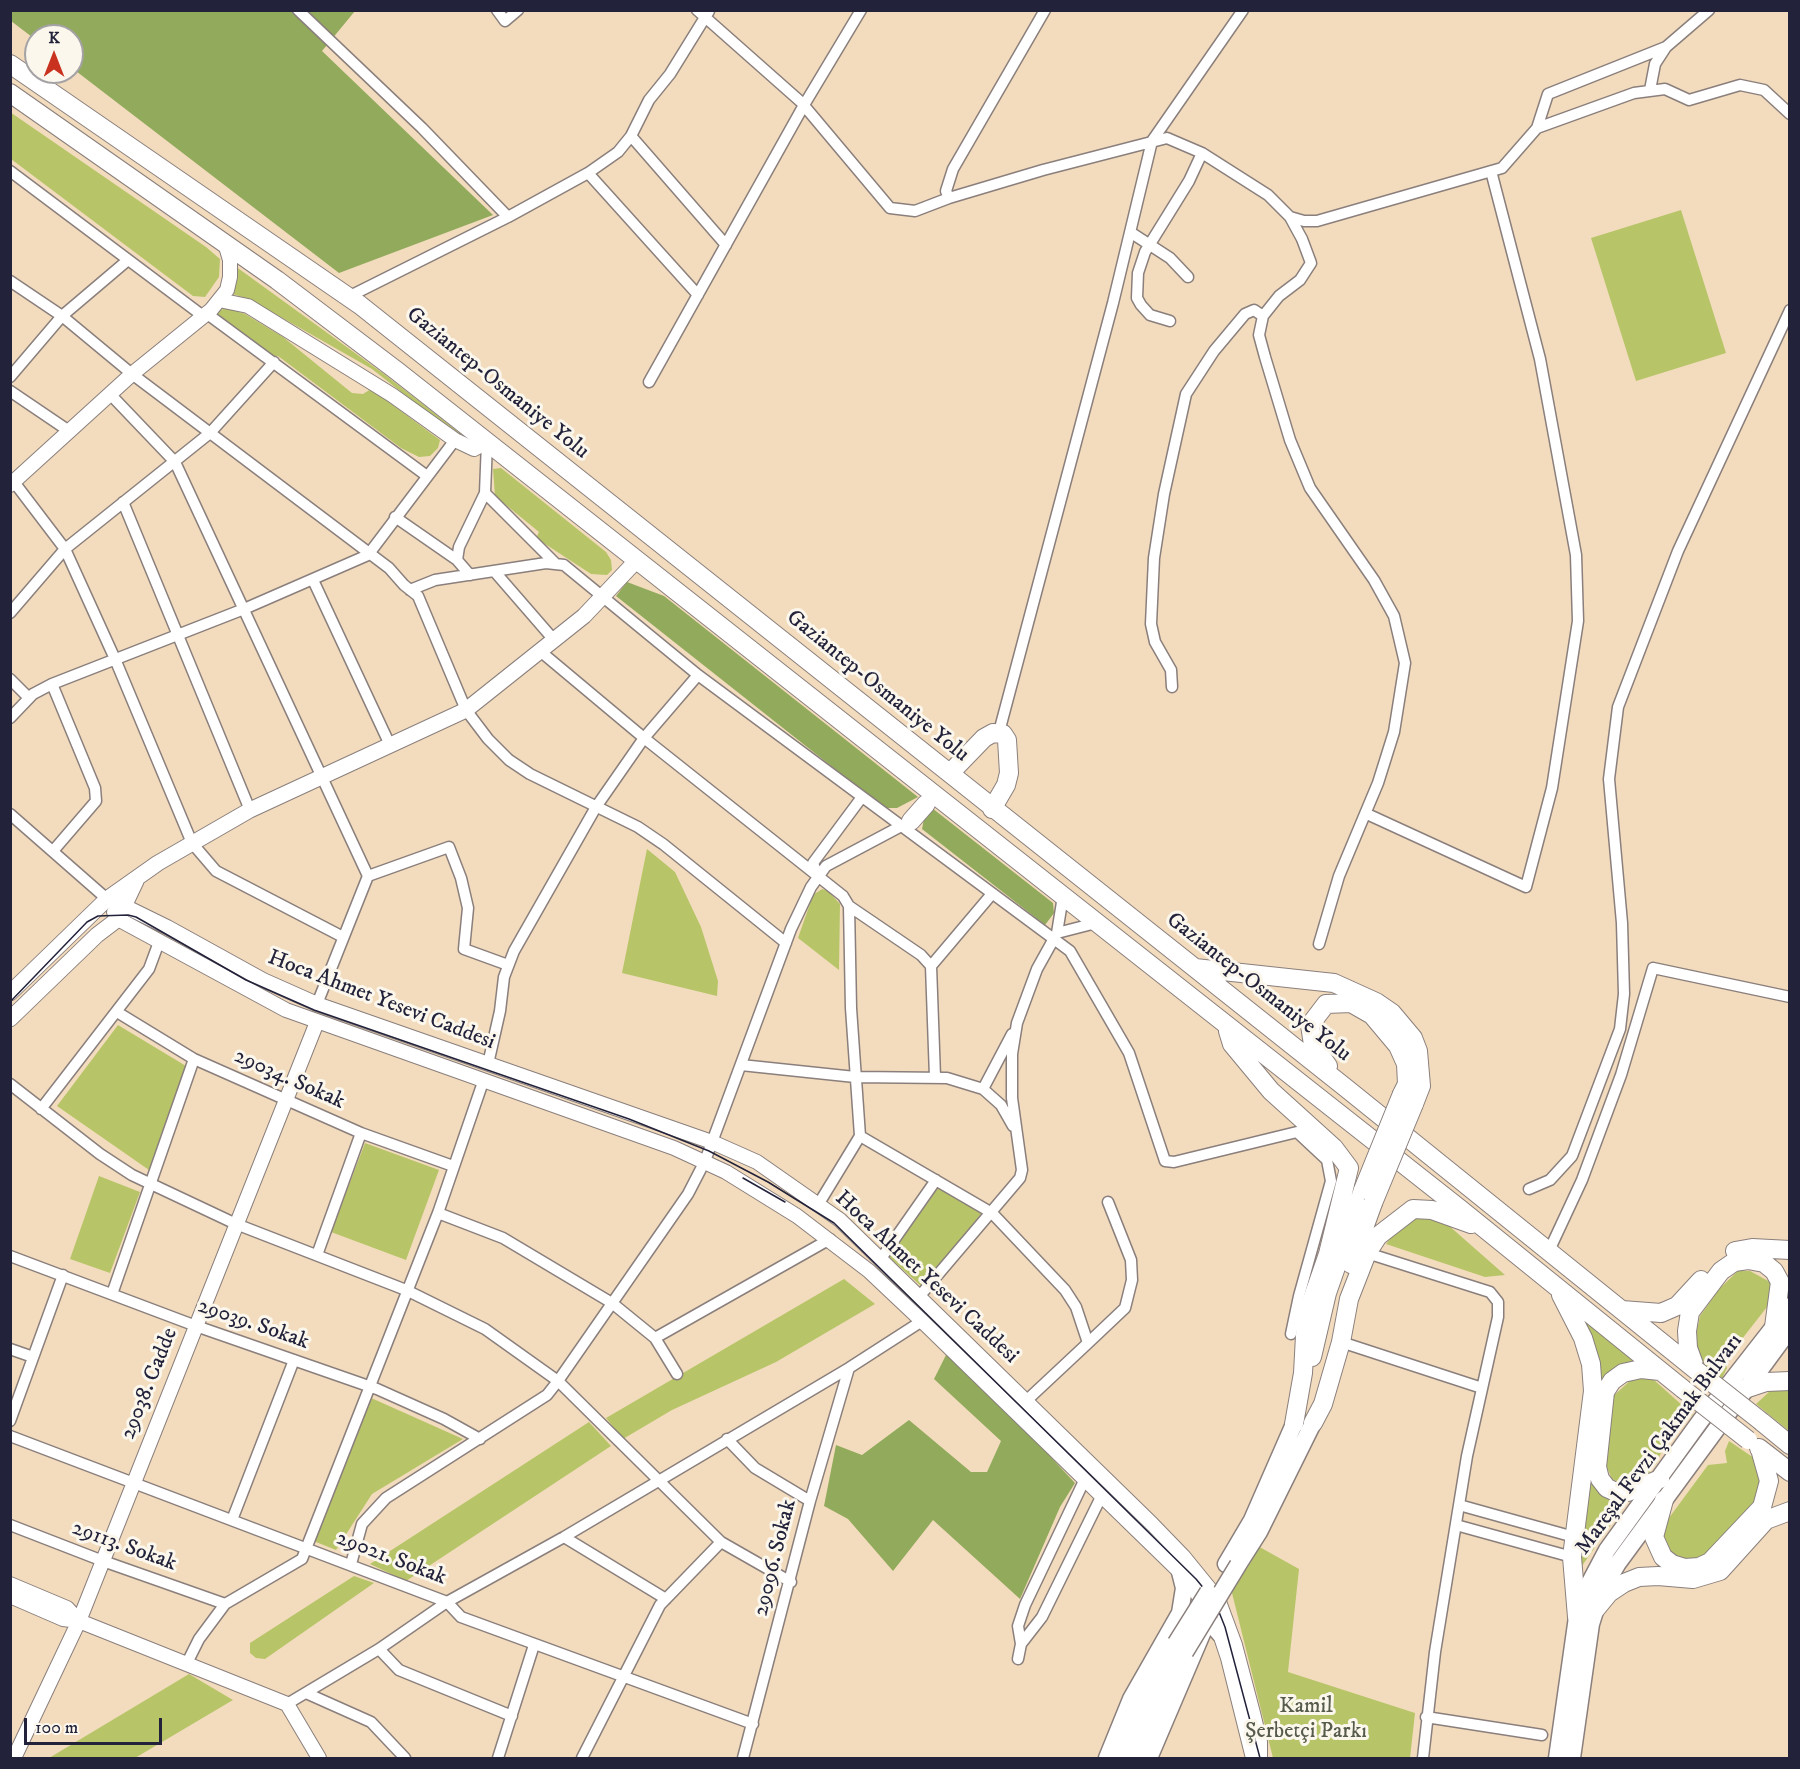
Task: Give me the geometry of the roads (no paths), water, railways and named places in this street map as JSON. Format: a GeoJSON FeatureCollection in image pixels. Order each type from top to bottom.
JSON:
{"type":"FeatureCollection","features":[{"type":"Feature","properties":{"kind":"highway","name":"Gaziantep-Osmaniye Yolu"},"geometry":{"type":"LineString","coordinates":[[10,64],[348,297],[1347,1088],[1548,1253],[1696,1370]]}},
{"type":"Feature","properties":{"kind":"highway"},"geometry":{"type":"LineString","coordinates":[[10,93],[225,243],[379,357],[1790,1472]]}},
{"type":"Feature","properties":{"kind":"highway"},"geometry":{"type":"LineString","coordinates":[[954,769],[984,738],[999,732],[1007,740],[1009,773],[999,799],[992,809]]}},
{"type":"Feature","properties":{"kind":"highway"},"geometry":{"type":"LineString","coordinates":[[906,823],[926,804]]}},
{"type":"Feature","properties":{"kind":"highway"},"geometry":{"type":"LineString","coordinates":[[1195,968],[1334,983],[1376,1002],[1392,1013],[1413,1038],[1418,1051],[1422,1086],[1408,1099],[1327,1293],[1294,1424]]}},
{"type":"Feature","properties":{"kind":"highway"},"geometry":{"type":"LineString","coordinates":[[1347,1088],[1318,1053],[1310,1035],[1310,1025],[1326,1004],[1351,1003],[1372,1015],[1398,1046],[1406,1064],[1408,1099]]}},
{"type":"Feature","properties":{"kind":"highway"},"geometry":{"type":"LineString","coordinates":[[1225,1025],[1232,1044],[1270,1091],[1334,1148],[1349,1167],[1328,1254],[1306,1317],[1303,1373],[1294,1424]]}},
{"type":"Feature","properties":{"kind":"highway"},"geometry":{"type":"LineString","coordinates":[[1313,1423],[1336,1311],[1368,1196]]}},
{"type":"Feature","properties":{"kind":"highway"},"geometry":{"type":"LineString","coordinates":[[1313,1423],[1323,1404],[1341,1342],[1349,1299],[1367,1253],[1377,1236],[1413,1209],[1432,1210],[1486,1230]]}},
{"type":"Feature","properties":{"kind":"highway"},"geometry":{"type":"LineString","coordinates":[[1620,1309],[1661,1313],[1677,1306],[1717,1260],[1729,1253],[1752,1248],[1790,1250]]}},
{"type":"Feature","properties":{"kind":"highway"},"geometry":{"type":"LineString","coordinates":[[1782,1328],[1780,1282],[1774,1271],[1764,1263],[1748,1260],[1734,1262],[1721,1271],[1690,1312],[1686,1331],[1688,1348],[1696,1370],[1790,1444]]}},
{"type":"Feature","properties":{"kind":"highway"},"geometry":{"type":"LineString","coordinates":[[1555,1286],[1583,1338],[1591,1364],[1593,1391],[1572,1557],[1577,1617]]}},
{"type":"Feature","properties":{"kind":"highway"},"geometry":{"type":"LineString","coordinates":[[1660,1371],[1641,1369],[1623,1373],[1611,1381],[1605,1392],[1597,1467],[1600,1479],[1607,1488],[1616,1492],[1628,1492],[1660,1479]]}},
{"type":"Feature","properties":{"kind":"highway"},"geometry":{"type":"LineString","coordinates":[[1746,1389],[1766,1382],[1790,1380]]}},
{"type":"Feature","properties":{"kind":"highway"},"geometry":{"type":"LineString","coordinates":[[1664,1500],[1654,1537],[1663,1557],[1672,1564],[1685,1568],[1699,1567],[1710,1562],[1762,1507],[1769,1481],[1754,1445]]}},
{"type":"Feature","properties":{"kind":"highway"},"geometry":{"type":"LineString","coordinates":[[1595,1610],[1609,1593],[1624,1582],[1639,1577],[1693,1579],[1719,1571],[1766,1520],[1790,1511]]}},
{"type":"Feature","properties":{"kind":"main road"},"geometry":{"type":"LineString","coordinates":[[10,993],[107,899],[139,875],[250,810],[466,710],[554,640],[602,597],[637,560]]}},
{"type":"Feature","properties":{"kind":"main road"},"geometry":{"type":"LineString","coordinates":[[10,1019],[97,935],[118,919],[139,875]]}},
{"type":"Feature","properties":{"kind":"main road","name":"Mareşal Fevzi Çakmak Bulvarı"},"geometry":{"type":"LineString","coordinates":[[1572,1758],[1591,1624],[1601,1592],[1618,1563],[1746,1389],[1782,1328],[1790,1306]]}},
{"type":"Feature","properties":{"kind":"main road","name":"Mareşal Fevzi Çakmak Bulvarı"},"geometry":{"type":"LineString","coordinates":[[1557,1758],[1577,1617],[1589,1584],[1607,1550],[1701,1420],[1782,1328]]}},
{"type":"Feature","properties":{"kind":"main road"},"geometry":{"type":"LineString","coordinates":[[1232,1564],[1259,1532],[1313,1423]]}},
{"type":"Feature","properties":{"kind":"main road"},"geometry":{"type":"LineString","coordinates":[[1121,1758],[1150,1691],[1181,1647],[1232,1564],[1294,1424]]}},
{"type":"Feature","properties":{"kind":"main road"},"geometry":{"type":"LineString","coordinates":[[1107,1758],[1131,1699],[1180,1613],[1184,1588],[1180,1572]]}},
{"type":"Feature","properties":{"kind":"main road"},"geometry":{"type":"LineString","coordinates":[[1149,1758],[1204,1629],[1208,1625],[1213,1626],[1220,1634]]}},
{"type":"Feature","properties":{"kind":"main road"},"geometry":{"type":"LineString","coordinates":[[1136,1758],[1181,1647]]}},
{"type":"Feature","properties":{"kind":"street"},"geometry":{"type":"LineString","coordinates":[[298,10],[422,128],[508,217]]}},
{"type":"Feature","properties":{"kind":"street"},"geometry":{"type":"LineString","coordinates":[[497,10],[504,21],[518,10]]}},
{"type":"Feature","properties":{"kind":"street"},"geometry":{"type":"LineString","coordinates":[[649,382],[804,105],[861,10]]}},
{"type":"Feature","properties":{"kind":"street"},"geometry":{"type":"LineString","coordinates":[[949,198],[946,191],[953,169],[1045,10]]}},
{"type":"Feature","properties":{"kind":"street"},"geometry":{"type":"LineString","coordinates":[[999,732],[1152,141],[1243,10]]}},
{"type":"Feature","properties":{"kind":"street"},"geometry":{"type":"LineString","coordinates":[[1650,90],[1655,64],[1666,47],[1709,10]]}},
{"type":"Feature","properties":{"kind":"street"},"geometry":{"type":"LineString","coordinates":[[348,297],[508,217],[588,173],[618,152],[631,136],[649,100],[670,74],[703,13],[804,105],[890,208],[915,212],[949,198],[1167,138],[1202,153],[1268,195],[1290,217],[1311,263],[1300,280],[1280,296],[1263,316],[1259,335],[1290,440],[1310,488],[1374,580],[1394,616],[1406,663],[1394,732],[1367,814],[1339,876],[1319,944]]}},
{"type":"Feature","properties":{"kind":"street"},"geometry":{"type":"LineString","coordinates":[[1290,217],[1304,221],[1317,220],[1502,168],[1538,128],[1548,94],[1666,47]]}},
{"type":"Feature","properties":{"kind":"street"},"geometry":{"type":"LineString","coordinates":[[1538,128],[1612,100],[1650,90],[1665,89],[1689,100],[1740,86],[1752,87],[1764,90],[1790,114]]}},
{"type":"Feature","properties":{"kind":"street"},"geometry":{"type":"LineString","coordinates":[[631,136],[726,245]]}},
{"type":"Feature","properties":{"kind":"street"},"geometry":{"type":"LineString","coordinates":[[1170,321],[1150,315],[1137,298],[1138,273],[1149,243],[1189,181],[1202,153]]}},
{"type":"Feature","properties":{"kind":"street"},"geometry":{"type":"LineString","coordinates":[[10,171],[128,260],[274,362],[427,476]]}},
{"type":"Feature","properties":{"kind":"street"},"geometry":{"type":"LineString","coordinates":[[1367,814],[1526,887],[1552,788],[1578,621],[1576,555],[1540,359],[1491,171]]}},
{"type":"Feature","properties":{"kind":"street"},"geometry":{"type":"LineString","coordinates":[[588,173],[698,295]]}},
{"type":"Feature","properties":{"kind":"street"},"geometry":{"type":"LineString","coordinates":[[1130,232],[1181,267],[1188,277]]}},
{"type":"Feature","properties":{"kind":"street"},"geometry":{"type":"LineString","coordinates":[[225,243],[230,260],[230,277],[227,290],[219,300],[205,315],[132,374],[12,484],[65,549],[116,659],[192,843],[216,870],[343,937]]}},
{"type":"Feature","properties":{"kind":"street"},"geometry":{"type":"LineString","coordinates":[[10,377],[62,316],[128,260]]}},
{"type":"Feature","properties":{"kind":"street"},"geometry":{"type":"LineString","coordinates":[[10,281],[62,316],[132,374],[368,555],[389,568],[418,596],[466,710],[488,739],[509,760],[530,774],[638,827],[663,844],[786,943]]}},
{"type":"Feature","properties":{"kind":"street"},"geometry":{"type":"LineString","coordinates":[[219,300],[248,306],[392,395],[455,440],[474,448],[487,442],[485,493],[459,547],[457,560]]}},
{"type":"Feature","properties":{"kind":"street"},"geometry":{"type":"LineString","coordinates":[[1172,687],[1171,670],[1155,642],[1151,624],[1154,558],[1164,494],[1186,394],[1214,351],[1245,314],[1254,310],[1263,316]]}},
{"type":"Feature","properties":{"kind":"street"},"geometry":{"type":"LineString","coordinates":[[1529,1189],[1550,1180],[1572,1156],[1620,1029],[1624,994],[1622,923],[1609,779],[1618,707],[1678,551],[1790,310]]}},
{"type":"Feature","properties":{"kind":"street"},"geometry":{"type":"LineString","coordinates":[[10,613],[65,549],[210,433],[274,362]]}},
{"type":"Feature","properties":{"kind":"street"},"geometry":{"type":"LineString","coordinates":[[10,391],[69,431]]}},
{"type":"Feature","properties":{"kind":"street"},"geometry":{"type":"LineString","coordinates":[[110,394],[175,462],[368,876],[360,903],[343,937],[317,1004]]}},
{"type":"Feature","properties":{"kind":"street"},"geometry":{"type":"LineString","coordinates":[[10,718],[29,699],[52,684],[178,636],[368,555],[455,440]]}},
{"type":"Feature","properties":{"kind":"street"},"geometry":{"type":"LineString","coordinates":[[485,493],[555,563]]}},
{"type":"Feature","properties":{"kind":"street"},"geometry":{"type":"LineString","coordinates":[[123,502],[250,810]]}},
{"type":"Feature","properties":{"kind":"street"},"geometry":{"type":"LineString","coordinates":[[395,517],[457,560],[470,575]]}},
{"type":"Feature","properties":{"kind":"street"},"geometry":{"type":"LineString","coordinates":[[410,590],[435,580],[555,563],[564,565],[698,675],[862,797],[906,823],[992,895],[1055,936],[1070,951],[1129,1053],[1165,1161],[1174,1162],[1292,1131],[1297,1132],[1327,1160],[1331,1174],[1330,1188],[1299,1296],[1291,1334]]}},
{"type":"Feature","properties":{"kind":"street"},"geometry":{"type":"LineString","coordinates":[[495,572],[554,640]]}},
{"type":"Feature","properties":{"kind":"street"},"geometry":{"type":"LineString","coordinates":[[313,580],[390,745]]}},
{"type":"Feature","properties":{"kind":"street"},"geometry":{"type":"LineString","coordinates":[[540,651],[644,738],[843,896],[849,906],[921,955],[931,966],[935,1077]]}},
{"type":"Feature","properties":{"kind":"street"},"geometry":{"type":"LineString","coordinates":[[488,1064],[508,965],[513,951],[596,807],[644,738],[698,675]]}},
{"type":"Feature","properties":{"kind":"street"},"geometry":{"type":"LineString","coordinates":[[10,679],[29,699]]}},
{"type":"Feature","properties":{"kind":"street"},"geometry":{"type":"LineString","coordinates":[[52,684],[95,788],[96,801],[53,851]]}},
{"type":"Feature","properties":{"kind":"street"},"geometry":{"type":"LineString","coordinates":[[818,877],[813,863],[862,797]]}},
{"type":"Feature","properties":{"kind":"street"},"geometry":{"type":"LineString","coordinates":[[10,814],[107,899],[118,919]]}},
{"type":"Feature","properties":{"kind":"street"},"geometry":{"type":"LineString","coordinates":[[351,1564],[362,1524],[386,1498],[547,1395],[558,1382],[688,1194],[705,1161],[786,943],[818,877],[826,866],[851,850],[906,823]]}},
{"type":"Feature","properties":{"kind":"street"},"geometry":{"type":"LineString","coordinates":[[368,876],[449,848],[461,878],[468,908],[464,949],[508,965]]}},
{"type":"Feature","properties":{"kind":"street"},"geometry":{"type":"LineString","coordinates":[[931,966],[992,895]]}},
{"type":"Feature","properties":{"kind":"street"},"geometry":{"type":"LineString","coordinates":[[983,1089],[1017,1023],[1037,969],[1055,936],[1062,896]]}},
{"type":"Feature","properties":{"kind":"street","name":"Hoca Ahmet Yesevi Caddesi"},"geometry":{"type":"LineString","coordinates":[[107,899],[124,904],[263,980],[317,1004],[712,1142],[757,1162],[840,1220],[1183,1556],[1218,1599],[1235,1645],[1250,1701],[1260,1742],[1260,1758]]}},
{"type":"Feature","properties":{"kind":"street"},"geometry":{"type":"LineString","coordinates":[[818,1206],[860,1136],[855,1077],[849,906]]}},
{"type":"Feature","properties":{"kind":"street","name":"Hoca Ahmet Yesevi Caddesi"},"geometry":{"type":"LineString","coordinates":[[118,919],[241,987],[317,1022],[705,1161],[787,1210],[830,1239],[922,1321],[1180,1572],[1210,1611],[1220,1634],[1253,1758]]}},
{"type":"Feature","properties":{"kind":"street"},"geometry":{"type":"LineString","coordinates":[[1055,936],[1096,923]]}},
{"type":"Feature","properties":{"kind":"street"},"geometry":{"type":"LineString","coordinates":[[41,1109],[149,969],[159,942]]}},
{"type":"Feature","properties":{"kind":"street"},"geometry":{"type":"LineString","coordinates":[[1548,1253],[1582,1180],[1621,1075],[1653,968],[1790,997]]}},
{"type":"Feature","properties":{"kind":"street","name":"29034. Sokak"},"geometry":{"type":"LineString","coordinates":[[117,1012],[194,1059],[361,1133],[453,1166]]}},
{"type":"Feature","properties":{"kind":"street","name":"29038. Cadde"},"geometry":{"type":"LineString","coordinates":[[14,1758],[79,1621],[317,1022]]}},
{"type":"Feature","properties":{"kind":"street"},"geometry":{"type":"LineString","coordinates":[[918,1298],[1020,1178],[1022,1170],[1012,1098],[1012,1054],[1017,1023]]}},
{"type":"Feature","properties":{"kind":"street"},"geometry":{"type":"LineString","coordinates":[[112,1294],[194,1059]]}},
{"type":"Feature","properties":{"kind":"street"},"geometry":{"type":"LineString","coordinates":[[741,1065],[855,1077],[948,1078],[983,1089],[1001,1105],[1017,1133]]}},
{"type":"Feature","properties":{"kind":"street"},"geometry":{"type":"LineString","coordinates":[[187,1663],[199,1639],[225,1604],[302,1559],[368,1385],[438,1213],[483,1082]]}},
{"type":"Feature","properties":{"kind":"street"},"geometry":{"type":"LineString","coordinates":[[10,1083],[100,1154],[151,1184],[236,1224],[406,1290],[485,1329],[558,1382],[720,1542],[791,1582]]}},
{"type":"Feature","properties":{"kind":"street"},"geometry":{"type":"LineString","coordinates":[[317,1255],[361,1133]]}},
{"type":"Feature","properties":{"kind":"street"},"geometry":{"type":"LineString","coordinates":[[860,1136],[992,1213],[1065,1290],[1076,1307],[1088,1343]]}},
{"type":"Feature","properties":{"kind":"street"},"geometry":{"type":"LineString","coordinates":[[879,1260],[936,1180]]}},
{"type":"Feature","properties":{"kind":"street"},"geometry":{"type":"LineString","coordinates":[[1026,1401],[1125,1308],[1132,1280],[1131,1260],[1108,1202]]}},
{"type":"Feature","properties":{"kind":"street"},"geometry":{"type":"LineString","coordinates":[[438,1213],[503,1238],[612,1303],[655,1338],[676,1374]]}},
{"type":"Feature","properties":{"kind":"street"},"geometry":{"type":"LineString","coordinates":[[655,1338],[830,1239]]}},
{"type":"Feature","properties":{"kind":"street"},"geometry":{"type":"LineString","coordinates":[[1367,1253],[1490,1292],[1498,1302],[1498,1317],[1459,1505],[1426,1717],[1423,1758]]}},
{"type":"Feature","properties":{"kind":"street","name":"29039. Sokak"},"geometry":{"type":"LineString","coordinates":[[10,1256],[196,1326],[368,1385],[444,1419],[480,1439]]}},
{"type":"Feature","properties":{"kind":"street"},"geometry":{"type":"LineString","coordinates":[[10,1421],[63,1275]]}},
{"type":"Feature","properties":{"kind":"street"},"geometry":{"type":"LineString","coordinates":[[287,1704],[379,1649],[447,1602],[564,1537],[727,1438],[849,1368],[922,1321]]}},
{"type":"Feature","properties":{"kind":"street"},"geometry":{"type":"LineString","coordinates":[[1341,1342],[1482,1388]]}},
{"type":"Feature","properties":{"kind":"street"},"geometry":{"type":"LineString","coordinates":[[10,1349],[33,1357]]}},
{"type":"Feature","properties":{"kind":"street"},"geometry":{"type":"LineString","coordinates":[[232,1520],[294,1360]]}},
{"type":"Feature","properties":{"kind":"street","name":"29096. Sokak"},"geometry":{"type":"LineString","coordinates":[[743,1758],[791,1582],[810,1501],[849,1368]]}},
{"type":"Feature","properties":{"kind":"street","name":"29021. Sokak"},"geometry":{"type":"LineString","coordinates":[[10,1436],[134,1481],[447,1602],[461,1617],[534,1646],[626,1676],[753,1724]]}},
{"type":"Feature","properties":{"kind":"street"},"geometry":{"type":"LineString","coordinates":[[727,1438],[755,1468],[810,1501]]}},
{"type":"Feature","properties":{"kind":"street"},"geometry":{"type":"LineString","coordinates":[[1018,1659],[1021,1644],[1018,1626],[1025,1605],[1084,1481]]}},
{"type":"Feature","properties":{"kind":"street"},"geometry":{"type":"LineString","coordinates":[[1021,1644],[1042,1617],[1101,1497]]}},
{"type":"Feature","properties":{"kind":"street"},"geometry":{"type":"LineString","coordinates":[[1459,1505],[1574,1537]]}},
{"type":"Feature","properties":{"kind":"street","name":"29113. Sokak"},"geometry":{"type":"LineString","coordinates":[[10,1525],[225,1604]]}},
{"type":"Feature","properties":{"kind":"street"},"geometry":{"type":"LineString","coordinates":[[1456,1525],[1572,1557]]}},
{"type":"Feature","properties":{"kind":"street"},"geometry":{"type":"LineString","coordinates":[[564,1537],[666,1599]]}},
{"type":"Feature","properties":{"kind":"street"},"geometry":{"type":"LineString","coordinates":[[582,1758],[626,1676],[660,1605],[720,1542]]}},
{"type":"Feature","properties":{"kind":"street"},"geometry":{"type":"LineString","coordinates":[[10,1584],[67,1608],[79,1621]]}},
{"type":"Feature","properties":{"kind":"street"},"geometry":{"type":"LineString","coordinates":[[10,1596],[63,1619],[79,1621],[287,1704],[318,1758]]}},
{"type":"Feature","properties":{"kind":"street"},"geometry":{"type":"LineString","coordinates":[[498,1758],[534,1646]]}},
{"type":"Feature","properties":{"kind":"street"},"geometry":{"type":"LineString","coordinates":[[379,1649],[399,1670],[512,1716]]}},
{"type":"Feature","properties":{"kind":"street"},"geometry":{"type":"LineString","coordinates":[[306,1693],[370,1722],[405,1758]]}},
{"type":"Feature","properties":{"kind":"street"},"geometry":{"type":"LineString","coordinates":[[1426,1717],[1542,1735]]}},
{"type":"Feature","properties":{"kind":"tram line"},"geometry":{"type":"LineString","coordinates":[[10,1002],[87,922],[98,916],[128,915],[136,917],[246,980],[314,1010],[629,1119],[709,1151],[768,1182],[834,1223],[1196,1579],[1215,1602],[1225,1627],[1260,1758]]}},
{"type":"Feature","properties":{"kind":"tram line"},"geometry":{"type":"LineString","coordinates":[[743,1178],[785,1202]]}},
{"type":"Feature","properties":{"kind":"park label","name":"Kamil Şerbetçi Parkı"},"geometry":{"type":"Point","coordinates":[1306,1720]}}]}
